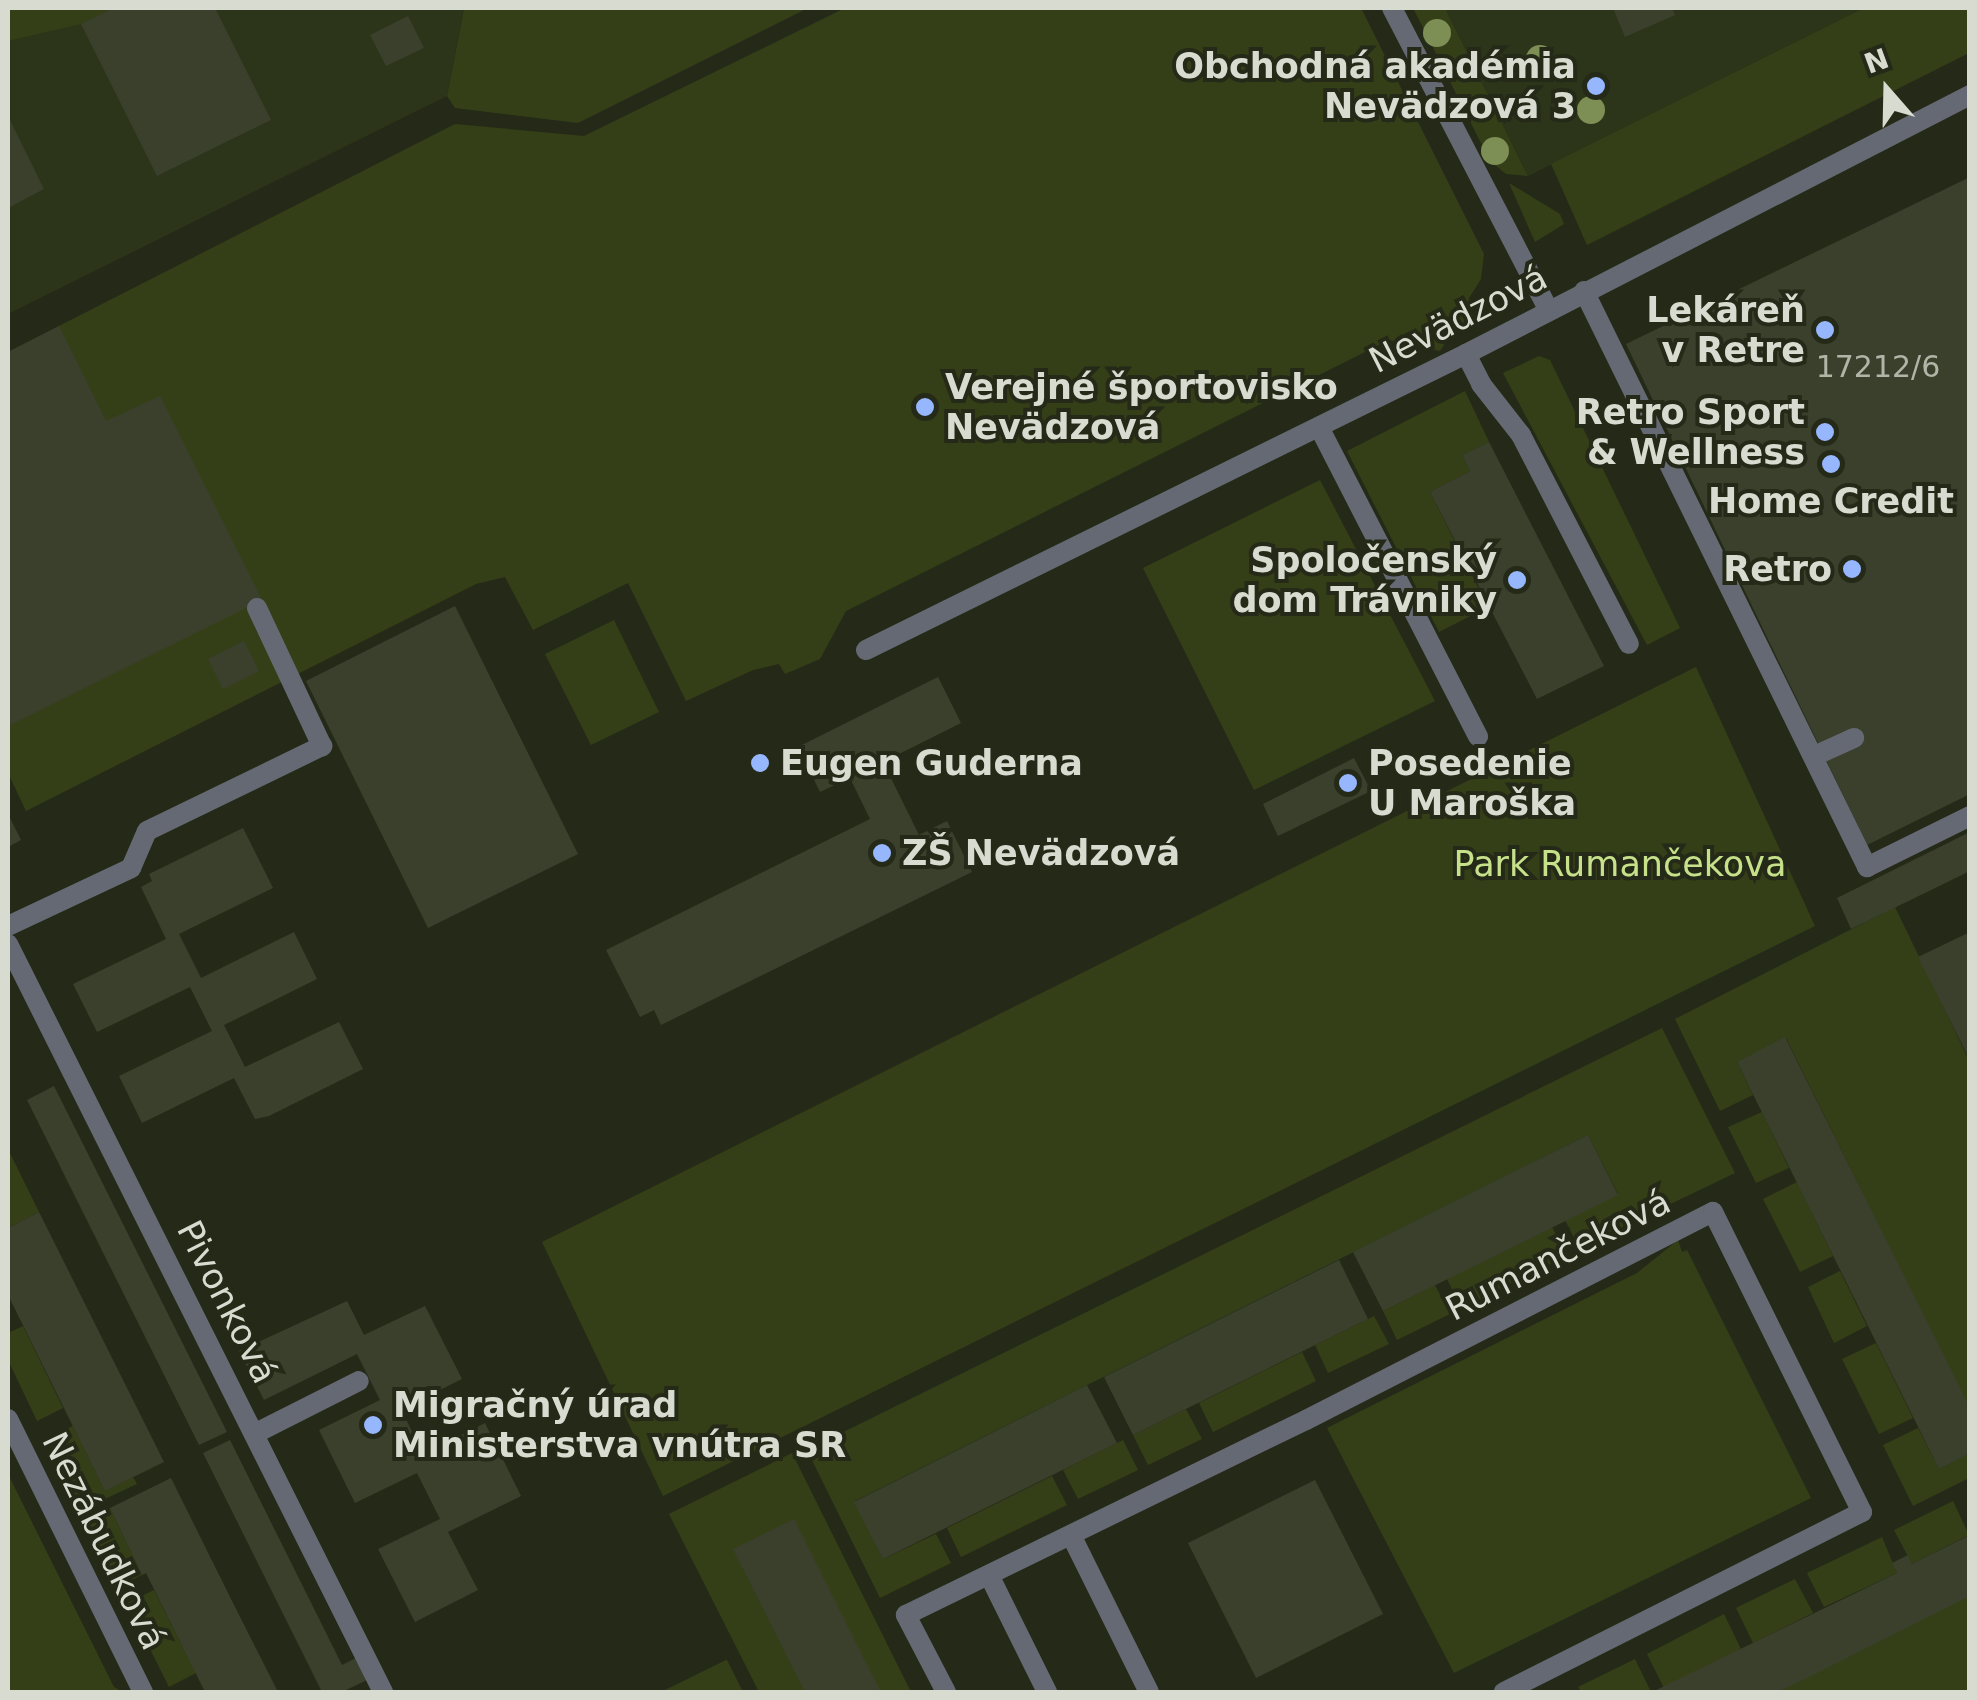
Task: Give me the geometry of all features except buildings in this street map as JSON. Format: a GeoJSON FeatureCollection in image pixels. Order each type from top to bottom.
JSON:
{"type":"FeatureCollection","features":[{"type":"Feature","properties":{"kind":"street"},"geometry":{"type":"LineString","coordinates":[[1392,8],[1548,310]]}},
{"type":"Feature","properties":{"kind":"street","name":"Nevädzová"},"geometry":{"type":"LineString","coordinates":[[866,650],[1466,354],[1970,95]]}},
{"type":"Feature","properties":{"kind":"street"},"geometry":{"type":"LineString","coordinates":[[1584,291],[1867,868],[1970,816]]}},
{"type":"Feature","properties":{"kind":"street"},"geometry":{"type":"LineString","coordinates":[[1466,354],[1481,384],[1521,436],[1629,644]]}},
{"type":"Feature","properties":{"kind":"street"},"geometry":{"type":"LineString","coordinates":[[1319,427],[1478,736]]}},
{"type":"Feature","properties":{"kind":"street"},"geometry":{"type":"LineString","coordinates":[[8,926],[131,868],[147,831],[322,746],[257,608]]}},
{"type":"Feature","properties":{"kind":"street"},"geometry":{"type":"LineString","coordinates":[[1814,756],[1854,738]]}},
{"type":"Feature","properties":{"kind":"street","name":"Pivonková"},"geometry":{"type":"LineString","coordinates":[[8,944],[383,1692]]}},
{"type":"Feature","properties":{"kind":"street","name":"Rumančeková"},"geometry":{"type":"LineString","coordinates":[[946,1692],[906,1615],[1713,1212],[1862,1512],[1504,1692]]}},
{"type":"Feature","properties":{"kind":"street"},"geometry":{"type":"LineString","coordinates":[[256,1432],[359,1381]]}},
{"type":"Feature","properties":{"kind":"street","name":"Nezábudková"},"geometry":{"type":"LineString","coordinates":[[8,1419],[143,1692]]}},
{"type":"Feature","properties":{"kind":"street"},"geometry":{"type":"LineString","coordinates":[[1072,1535],[1149,1692]]}},
{"type":"Feature","properties":{"kind":"street"},"geometry":{"type":"LineString","coordinates":[[989,1575],[1046,1692]]}},
{"type":"Feature","properties":{"kind":"shaded area"},"geometry":{"type":"Polygon","coordinates":[[[8,8],[464,8],[447,96],[8,314],[8,8]]]}},
{"type":"Feature","properties":{"kind":"shaded area","name":"Obchodná akadémia Nevädzová 3"},"geometry":{"type":"Polygon","coordinates":[[[1445,8],[1864,8],[1528,176],[1445,8]]]}},
{"type":"Feature","properties":{"kind":"green space"},"geometry":{"type":"Polygon","coordinates":[[[8,8],[114,8],[81,24],[8,41],[8,8]]]}},
{"type":"Feature","properties":{"kind":"green space"},"geometry":{"type":"Polygon","coordinates":[[[459,8],[808,8],[578,123],[455,108],[447,96],[464,9],[459,8]]]}},
{"type":"Feature","properties":{"kind":"green space","name":"Verejné športovisko Nevädzová"},"geometry":{"type":"Polygon","coordinates":[[[845,8],[1361,8],[1484,254],[1481,279],[1469,298],[1467,328],[1448,339],[1440,351],[1389,340],[846,611],[820,659],[785,674],[779,664],[753,670],[686,701],[628,583],[533,630],[505,577],[476,584],[26,811],[8,773],[8,352],[455,124],[584,136],[845,8]]]}},
{"type":"Feature","properties":{"kind":"green space"},"geometry":{"type":"Polygon","coordinates":[[[1413,8],[1445,8],[1528,176],[1506,174],[1490,161],[1413,8]]]}},
{"type":"Feature","properties":{"kind":"green space"},"geometry":{"type":"Polygon","coordinates":[[[1864,8],[1969,8],[1969,53],[1587,245],[1551,164],[1864,8]]]}},
{"type":"Feature","properties":{"kind":"green space"},"geometry":{"type":"Polygon","coordinates":[[[1509,183],[1560,214],[1564,224],[1535,242],[1509,183]]]}},
{"type":"Feature","properties":{"kind":"green space"},"geometry":{"type":"Polygon","coordinates":[[[1539,356],[1550,360],[1680,628],[1647,645],[1503,373],[1539,356]]]}},
{"type":"Feature","properties":{"kind":"green space"},"geometry":{"type":"Polygon","coordinates":[[[1465,391],[1489,442],[1462,455],[1470,471],[1430,492],[1488,607],[1439,632],[1347,451],[1465,391]]]}},
{"type":"Feature","properties":{"kind":"green space"},"geometry":{"type":"Polygon","coordinates":[[[1320,480],[1435,701],[1254,790],[1143,568],[1320,480]]]}},
{"type":"Feature","properties":{"kind":"green space"},"geometry":{"type":"Polygon","coordinates":[[[614,620],[659,712],[591,745],[545,654],[614,620]]]}},
{"type":"Feature","properties":{"kind":"green space","name":"Park Rumančekova"},"geometry":{"type":"Polygon","coordinates":[[[1696,667],[1815,926],[663,1496],[542,1242],[1696,667]]]}},
{"type":"Feature","properties":{"kind":"green space"},"geometry":{"type":"Polygon","coordinates":[[[1895,907],[1969,1060],[1969,1408],[1786,1038],[1737,1062],[1753,1095],[1720,1111],[1675,1019],[1895,907]]]}},
{"type":"Feature","properties":{"kind":"green space"},"geometry":{"type":"Polygon","coordinates":[[[1662,1028],[1735,1173],[1579,1248],[1565,1220],[1618,1194],[1588,1135],[855,1501],[883,1559],[936,1534],[951,1563],[880,1598],[807,1450],[1662,1028]]]}},
{"type":"Feature","properties":{"kind":"green space"},"geometry":{"type":"Polygon","coordinates":[[[1762,1112],[1789,1168],[1756,1183],[1728,1127],[1762,1112]]]}},
{"type":"Feature","properties":{"kind":"green space"},"geometry":{"type":"Polygon","coordinates":[[[8,1149],[39,1212],[8,1228],[8,1149]]]}},
{"type":"Feature","properties":{"kind":"green space"},"geometry":{"type":"Polygon","coordinates":[[[1797,1182],[1833,1256],[1800,1272],[1763,1199],[1797,1182]]]}},
{"type":"Feature","properties":{"kind":"green space"},"geometry":{"type":"Polygon","coordinates":[[[1552,1227],[1567,1256],[1461,1308],[1447,1279],[1552,1227]]]}},
{"type":"Feature","properties":{"kind":"green space"},"geometry":{"type":"Polygon","coordinates":[[[1678,1240],[1682,1252],[1687,1250],[1811,1498],[1454,1673],[1327,1428],[1637,1273],[1678,1240]]]}},
{"type":"Feature","properties":{"kind":"green space"},"geometry":{"type":"Polygon","coordinates":[[[1840,1271],[1867,1326],[1834,1343],[1808,1287],[1840,1271]]]}},
{"type":"Feature","properties":{"kind":"green space"},"geometry":{"type":"Polygon","coordinates":[[[1435,1285],[1450,1314],[1397,1340],[1383,1311],[1435,1285]]]}},
{"type":"Feature","properties":{"kind":"green space"},"geometry":{"type":"Polygon","coordinates":[[[1374,1316],[1389,1344],[1328,1373],[1315,1345],[1374,1316]]]}},
{"type":"Feature","properties":{"kind":"green space"},"geometry":{"type":"Polygon","coordinates":[[[23,1326],[63,1408],[37,1421],[8,1360],[8,1333],[23,1326]]]}},
{"type":"Feature","properties":{"kind":"green space"},"geometry":{"type":"Polygon","coordinates":[[[1876,1343],[1913,1418],[1879,1434],[1842,1359],[1876,1343]]]}},
{"type":"Feature","properties":{"kind":"green space"},"geometry":{"type":"Polygon","coordinates":[[[1302,1352],[1316,1381],[1213,1432],[1199,1403],[1302,1352]]]}},
{"type":"Feature","properties":{"kind":"green space"},"geometry":{"type":"Polygon","coordinates":[[[1186,1409],[1202,1439],[1148,1465],[1133,1435],[1186,1409]]]}},
{"type":"Feature","properties":{"kind":"green space"},"geometry":{"type":"Polygon","coordinates":[[[73,1426],[105,1491],[133,1477],[137,1484],[81,1510],[46,1438],[73,1426]]]}},
{"type":"Feature","properties":{"kind":"green space"},"geometry":{"type":"Polygon","coordinates":[[[1918,1428],[1939,1469],[1969,1453],[1969,1478],[1913,1506],[1883,1445],[1918,1428]]]}},
{"type":"Feature","properties":{"kind":"green space"},"geometry":{"type":"Polygon","coordinates":[[[1123,1440],[1138,1470],[1078,1499],[1063,1470],[1123,1440]]]}},
{"type":"Feature","properties":{"kind":"green space"},"geometry":{"type":"Polygon","coordinates":[[[792,1453],[911,1692],[759,1692],[669,1514],[792,1453]]]}},
{"type":"Feature","properties":{"kind":"green space"},"geometry":{"type":"Polygon","coordinates":[[[8,1474],[114,1687],[123,1692],[8,1692],[8,1474]]]}},
{"type":"Feature","properties":{"kind":"green space"},"geometry":{"type":"Polygon","coordinates":[[[1052,1476],[1067,1505],[961,1557],[947,1528],[1052,1476]]]}},
{"type":"Feature","properties":{"kind":"green space"},"geometry":{"type":"Polygon","coordinates":[[[1953,1501],[1969,1535],[1912,1564],[1894,1530],[1953,1501]]]}},
{"type":"Feature","properties":{"kind":"green space"},"geometry":{"type":"Polygon","coordinates":[[[110,1508],[142,1575],[119,1586],[86,1520],[110,1508]]]}},
{"type":"Feature","properties":{"kind":"green space"},"geometry":{"type":"Polygon","coordinates":[[[1882,1537],[1897,1573],[1824,1607],[1807,1573],[1882,1537]]]}},
{"type":"Feature","properties":{"kind":"green space"},"geometry":{"type":"Polygon","coordinates":[[[1795,1579],[1813,1613],[1753,1643],[1736,1608],[1795,1579]]]}},
{"type":"Feature","properties":{"kind":"green space"},"geometry":{"type":"Polygon","coordinates":[[[154,1590],[196,1673],[169,1687],[127,1603],[154,1590]]]}},
{"type":"Feature","properties":{"kind":"green space"},"geometry":{"type":"Polygon","coordinates":[[[1969,1596],[1969,1692],[1776,1692],[1969,1596]]]}},
{"type":"Feature","properties":{"kind":"green space"},"geometry":{"type":"Polygon","coordinates":[[[1724,1614],[1741,1649],[1664,1688],[1647,1654],[1724,1614]]]}},
{"type":"Feature","properties":{"kind":"green space"},"geometry":{"type":"Polygon","coordinates":[[[1635,1659],[1651,1692],[1581,1692],[1578,1687],[1635,1659]]]}},
{"type":"Feature","properties":{"kind":"green space"},"geometry":{"type":"Polygon","coordinates":[[[726,1660],[743,1692],[661,1692],[726,1660]]]}},
{"type":"Feature","properties":{"kind":"place","name":"Obchodná akadémia Nevädzová 3"},"geometry":{"type":"Point","coordinates":[1596,86]}},
{"type":"Feature","properties":{"kind":"place","name":"Lekáreň v Retre"},"geometry":{"type":"Point","coordinates":[1825,330]}},
{"type":"Feature","properties":{"kind":"place","name":"Verejné športovisko Nevädzová"},"geometry":{"type":"Point","coordinates":[925,407]}},
{"type":"Feature","properties":{"kind":"place","name":"Retro Sport & Wellness"},"geometry":{"type":"Point","coordinates":[1825,432]}},
{"type":"Feature","properties":{"kind":"place","name":"Home Credit"},"geometry":{"type":"Point","coordinates":[1831,464]}},
{"type":"Feature","properties":{"kind":"place","name":"Retro"},"geometry":{"type":"Point","coordinates":[1852,569]}},
{"type":"Feature","properties":{"kind":"place","name":"Spoločenský dom Trávniky"},"geometry":{"type":"Point","coordinates":[1517,580]}},
{"type":"Feature","properties":{"kind":"place","name":"Eugen Guderna"},"geometry":{"type":"Point","coordinates":[760,763]}},
{"type":"Feature","properties":{"kind":"place","name":"Posedenie U Maroška"},"geometry":{"type":"Point","coordinates":[1348,783]}},
{"type":"Feature","properties":{"kind":"place","name":"ZŠ Nevädzová"},"geometry":{"type":"Point","coordinates":[882,853]}},
{"type":"Feature","properties":{"kind":"place","name":"Migračný úrad Ministerstva vnútra SR"},"geometry":{"type":"Point","coordinates":[373,1425]}}]}
